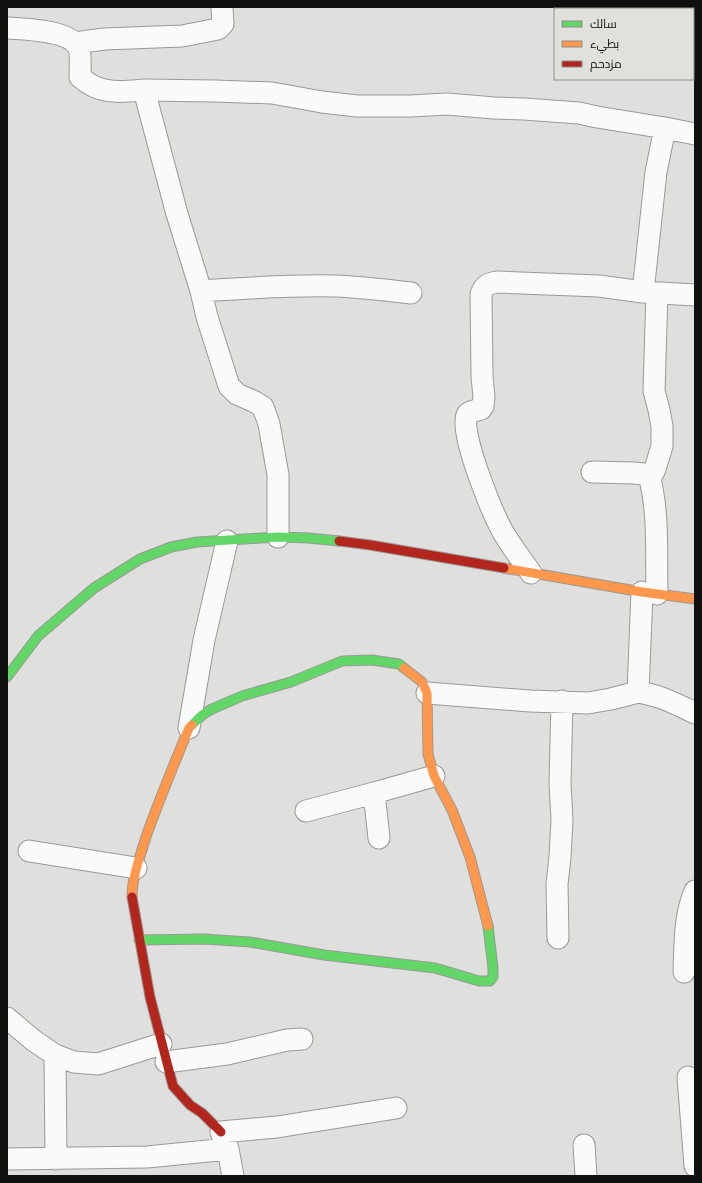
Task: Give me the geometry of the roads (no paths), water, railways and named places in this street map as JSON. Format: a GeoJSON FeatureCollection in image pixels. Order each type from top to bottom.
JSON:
{"type":"FeatureCollection","features":[{"type":"Feature","properties":{"kind":"street"},"geometry":{"type":"LineString","coordinates":[[75,43],[104,39],[182,36],[218,29],[223,24],[222,7]]}},
{"type":"Feature","properties":{"kind":"street"},"geometry":{"type":"LineString","coordinates":[[7,28],[42,31],[72,40],[80,50],[80,77],[86,83],[97,89],[114,92],[144,90],[272,93],[322,102],[357,106],[447,104],[494,108],[524,108],[579,113],[695,134]]}},
{"type":"Feature","properties":{"kind":"street"},"geometry":{"type":"LineString","coordinates":[[144,90],[177,214],[229,386],[237,394],[256,402],[263,407],[269,424],[278,475],[278,537]]}},
{"type":"Feature","properties":{"kind":"street"},"geometry":{"type":"LineString","coordinates":[[638,692],[656,527],[650,479],[662,446],[660,410],[654,391],[650,292],[656,172],[665,128]]}},
{"type":"Feature","properties":{"kind":"street"},"geometry":{"type":"LineString","coordinates":[[531,573],[504,533],[489,502],[470,449],[466,429],[467,416],[470,412],[481,409],[484,397],[482,376],[481,294],[483,288],[488,284],[497,282],[599,286],[650,292],[695,295]]}},
{"type":"Feature","properties":{"kind":"street"},"geometry":{"type":"LineString","coordinates":[[200,291],[261,287],[334,286],[411,293]]}},
{"type":"Feature","properties":{"kind":"street"},"geometry":{"type":"LineString","coordinates":[[592,472],[644,474],[650,479]]}},
{"type":"Feature","properties":{"kind":"street"},"geometry":{"type":"LineString","coordinates":[[7,677],[38,636],[94,588],[140,559],[171,547],[197,542],[278,537],[308,538],[370,545],[649,593],[695,599]]}},
{"type":"Feature","properties":{"kind":"street"},"geometry":{"type":"LineString","coordinates":[[227,541],[204,640],[189,728],[169,775],[136,868],[132,896],[150,997],[163,1053],[173,1086],[190,1105],[202,1113],[225,1141],[233,1176]]}},
{"type":"Feature","properties":{"kind":"street"},"geometry":{"type":"LineString","coordinates":[[139,940],[203,939],[250,942],[324,955],[435,968],[479,981],[490,981],[493,977],[494,968],[491,941],[470,857],[452,810],[434,776],[428,754],[427,693],[422,682],[414,675],[399,664],[372,660],[342,661],[291,682],[242,696],[202,716],[189,728]]}},
{"type":"Feature","properties":{"kind":"street"},"geometry":{"type":"LineString","coordinates":[[427,693],[530,701],[588,702],[611,699],[638,692],[651,694],[666,699],[695,713]]}},
{"type":"Feature","properties":{"kind":"street"},"geometry":{"type":"LineString","coordinates":[[558,938],[557,884],[561,833],[560,784],[562,701]]}},
{"type":"Feature","properties":{"kind":"street"},"geometry":{"type":"LineString","coordinates":[[306,811],[434,776]]}},
{"type":"Feature","properties":{"kind":"street"},"geometry":{"type":"LineString","coordinates":[[374,793],[380,838]]}},
{"type":"Feature","properties":{"kind":"street"},"geometry":{"type":"LineString","coordinates":[[29,851],[136,868]]}},
{"type":"Feature","properties":{"kind":"street"},"geometry":{"type":"LineString","coordinates":[[684,972],[685,935],[691,900],[695,891]]}},
{"type":"Feature","properties":{"kind":"street"},"geometry":{"type":"LineString","coordinates":[[7,1018],[33,1040],[55,1055],[74,1062],[98,1064],[163,1053],[227,1054],[287,1040],[302,1039]]}},
{"type":"Feature","properties":{"kind":"street"},"geometry":{"type":"LineString","coordinates":[[55,1055],[56,1159]]}},
{"type":"Feature","properties":{"kind":"street"},"geometry":{"type":"LineString","coordinates":[[688,1077],[695,1165]]}},
{"type":"Feature","properties":{"kind":"street"},"geometry":{"type":"LineString","coordinates":[[7,1159],[146,1157],[225,1141],[277,1127],[396,1108]]}},
{"type":"Feature","properties":{"kind":"street"},"geometry":{"type":"LineString","coordinates":[[584,1145],[586,1176]]}}]}
